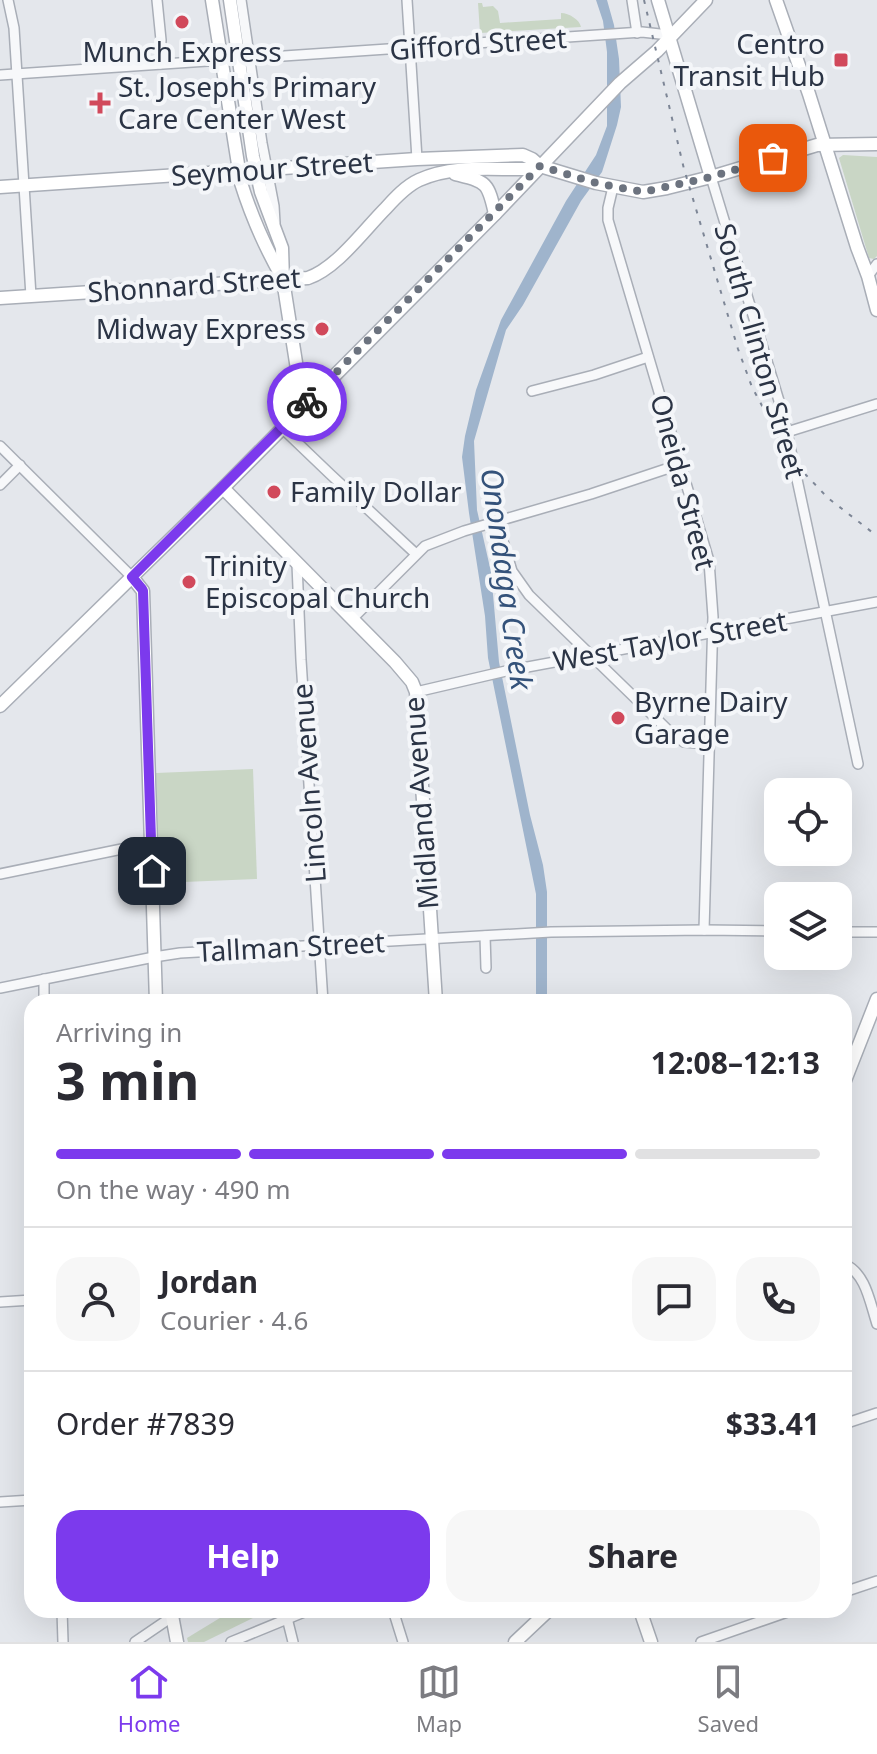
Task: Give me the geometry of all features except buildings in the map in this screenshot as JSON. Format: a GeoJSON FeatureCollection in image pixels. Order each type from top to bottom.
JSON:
{"type":"FeatureCollection","features":[{"type":"Feature","properties":{"kind":"main road"},"geometry":{"type":"LineString","coordinates":[[212,0],[238,171],[249,207],[283,280]]}},
{"type":"Feature","properties":{"kind":"main road"},"geometry":{"type":"LineString","coordinates":[[230,0],[244,58],[261,170],[261,192],[282,248],[283,280],[303,407]]}},
{"type":"Feature","properties":{"kind":"main road","name":"South Clinton Street"},"geometry":{"type":"LineString","coordinates":[[658,0],[711,177]]}},
{"type":"Feature","properties":{"kind":"main road"},"geometry":{"type":"LineString","coordinates":[[0,706],[223,488],[495,214],[620,83],[706,0]]}},
{"type":"Feature","properties":{"kind":"main road"},"geometry":{"type":"LineString","coordinates":[[776,0],[877,310]]}},
{"type":"Feature","properties":{"kind":"main road","name":"Seymour Street"},"geometry":{"type":"LineString","coordinates":[[0,187],[417,159],[523,155],[540,166],[596,183],[643,192],[711,177],[817,145],[877,144]]}},
{"type":"Feature","properties":{"kind":"main road","name":"Shonnard Street"},"geometry":{"type":"LineString","coordinates":[[0,298],[299,280],[316,275],[342,254],[413,183],[444,172],[540,166]]}},
{"type":"Feature","properties":{"kind":"main road"},"geometry":{"type":"LineString","coordinates":[[444,172],[483,182],[490,193],[495,214]]}},
{"type":"Feature","properties":{"kind":"main road","name":"Midland Avenue"},"geometry":{"type":"LineString","coordinates":[[223,488],[412,682],[416,692],[435,994]]}},
{"type":"Feature","properties":{"kind":"main road"},"geometry":{"type":"LineString","coordinates":[[132,577],[143,591],[156,994]]}},
{"type":"Feature","properties":{"kind":"main road"},"geometry":{"type":"LineString","coordinates":[[852,1063],[877,999]]}},
{"type":"Feature","properties":{"kind":"main road"},"geometry":{"type":"LineString","coordinates":[[174,1618],[177,1642]]}},
{"type":"Feature","properties":{"kind":"main road"},"geometry":{"type":"LineString","coordinates":[[515,1642],[540,1618]]}},
{"type":"Feature","properties":{"kind":"main road"},"geometry":{"type":"LineString","coordinates":[[643,1618],[651,1642]]}},
{"type":"Feature","properties":{"kind":"street"},"geometry":{"type":"LineString","coordinates":[[8,0],[14,28],[31,296]]}},
{"type":"Feature","properties":{"kind":"street"},"geometry":{"type":"LineString","coordinates":[[157,0],[160,64]]}},
{"type":"Feature","properties":{"kind":"street"},"geometry":{"type":"LineString","coordinates":[[242,0],[244,58]]}},
{"type":"Feature","properties":{"kind":"street"},"geometry":{"type":"LineString","coordinates":[[407,0],[417,159]]}},
{"type":"Feature","properties":{"kind":"street"},"geometry":{"type":"LineString","coordinates":[[632,0],[637,33]]}},
{"type":"Feature","properties":{"kind":"street","name":"Gifford Street"},"geometry":{"type":"LineString","coordinates":[[0,75],[616,34],[669,36]]}},
{"type":"Feature","properties":{"kind":"street","name":"South Clinton Street"},"geometry":{"type":"LineString","coordinates":[[711,177],[787,432],[858,764]]}},
{"type":"Feature","properties":{"kind":"street","name":"Oneida Street"},"geometry":{"type":"LineString","coordinates":[[613,187],[608,220],[709,561],[712,634],[704,930]]}},
{"type":"Feature","properties":{"kind":"street"},"geometry":{"type":"LineString","coordinates":[[868,276],[877,264]]}},
{"type":"Feature","properties":{"kind":"street"},"geometry":{"type":"LineString","coordinates":[[532,391],[648,357]]}},
{"type":"Feature","properties":{"kind":"street"},"geometry":{"type":"LineString","coordinates":[[787,432],[877,404]]}},
{"type":"Feature","properties":{"kind":"street"},"geometry":{"type":"LineString","coordinates":[[282,428],[416,554]]}},
{"type":"Feature","properties":{"kind":"street"},"geometry":{"type":"LineString","coordinates":[[0,446],[132,577]]}},
{"type":"Feature","properties":{"kind":"street"},"geometry":{"type":"LineString","coordinates":[[352,619],[425,546],[681,464]]}},
{"type":"Feature","properties":{"kind":"street"},"geometry":{"type":"LineString","coordinates":[[0,485],[20,465]]}},
{"type":"Feature","properties":{"kind":"street"},"geometry":{"type":"LineString","coordinates":[[491,523],[520,584],[529,595],[678,739],[709,744]]}},
{"type":"Feature","properties":{"kind":"street","name":"Lincoln Avenue"},"geometry":{"type":"LineString","coordinates":[[297,564],[323,994]]}},
{"type":"Feature","properties":{"kind":"street","name":"West Taylor Street"},"geometry":{"type":"LineString","coordinates":[[416,692],[484,675],[877,602]]}},
{"type":"Feature","properties":{"kind":"street"},"geometry":{"type":"LineString","coordinates":[[0,874],[151,843]]}},
{"type":"Feature","properties":{"kind":"street","name":"Tallman Street"},"geometry":{"type":"LineString","coordinates":[[0,988],[180,953],[551,932],[764,931]]}},
{"type":"Feature","properties":{"kind":"street"},"geometry":{"type":"LineString","coordinates":[[852,932],[877,932]]}},
{"type":"Feature","properties":{"kind":"street"},"geometry":{"type":"LineString","coordinates":[[485,936],[486,968]]}},
{"type":"Feature","properties":{"kind":"street"},"geometry":{"type":"LineString","coordinates":[[44,979],[44,994]]}},
{"type":"Feature","properties":{"kind":"street"},"geometry":{"type":"LineString","coordinates":[[852,1269],[861,1278],[877,1324]]}},
{"type":"Feature","properties":{"kind":"street"},"geometry":{"type":"LineString","coordinates":[[866,1291],[877,1287]]}},
{"type":"Feature","properties":{"kind":"street"},"geometry":{"type":"LineString","coordinates":[[0,1302],[24,1300]]}},
{"type":"Feature","properties":{"kind":"street"},"geometry":{"type":"LineString","coordinates":[[852,1421],[877,1413]]}},
{"type":"Feature","properties":{"kind":"street"},"geometry":{"type":"LineString","coordinates":[[0,1502],[24,1500]]}},
{"type":"Feature","properties":{"kind":"street"},"geometry":{"type":"LineString","coordinates":[[852,1589],[877,1581]]}},
{"type":"Feature","properties":{"kind":"street"},"geometry":{"type":"LineString","coordinates":[[62,1618],[63,1642]]}},
{"type":"Feature","properties":{"kind":"street"},"geometry":{"type":"LineString","coordinates":[[135,1642],[170,1618]]}},
{"type":"Feature","properties":{"kind":"street"},"geometry":{"type":"LineString","coordinates":[[231,1642],[287,1618],[293,1642]]}},
{"type":"Feature","properties":{"kind":"street"},"geometry":{"type":"LineString","coordinates":[[396,1618],[403,1642]]}},
{"type":"Feature","properties":{"kind":"street"},"geometry":{"type":"LineString","coordinates":[[701,1642],[770,1618]]}},
{"type":"Feature","properties":{"kind":"green space"},"geometry":{"type":"Polygon","coordinates":[[[478,3],[482,3],[483,7],[493,6],[498,11],[500,23],[561,19],[561,13],[574,17],[581,27],[480,33],[478,3]]]}},
{"type":"Feature","properties":{"kind":"green space"},"geometry":{"type":"Polygon","coordinates":[[[843,155],[877,157],[877,256],[874,259],[869,258],[839,158],[843,155]]]}},
{"type":"Feature","properties":{"kind":"green space"},"geometry":{"type":"Polygon","coordinates":[[[253,769],[257,879],[160,883],[156,773],[253,769]]]}},
{"type":"Feature","properties":{"kind":"green space"},"geometry":{"type":"Polygon","coordinates":[[[220,1618],[253,1618],[204,1642],[188,1642],[187,1638],[220,1618]]]}},
{"type":"Feature","properties":{"kind":"water"},"geometry":{"type":"Polygon","coordinates":[[[596,0],[607,0],[614,25],[621,107],[617,125],[602,172],[581,201],[506,330],[474,441],[477,510],[491,572],[499,662],[547,892],[547,994],[536,994],[536,894],[488,658],[485,616],[462,457],[476,390],[501,320],[566,201],[596,155],[607,126],[607,52],[603,21],[596,0]]]}},
{"type":"Feature","properties":{"kind":"railway"},"geometry":{"type":"LineString","coordinates":[[644,0],[684,169],[752,387],[785,449],[806,475],[828,498],[877,536]]}},
{"type":"Feature","properties":{"kind":"way so far"},"geometry":{"type":"LineString","coordinates":[[307,402],[540,166],[596,183],[643,192],[711,177],[773,158]]}},
{"type":"Feature","properties":{"kind":"place","name":"Munch Express"},"geometry":{"type":"Point","coordinates":[182,22]}},
{"type":"Feature","properties":{"kind":"place","name":"Centro Transit Hub"},"geometry":{"type":"Point","coordinates":[841,60]}},
{"type":"Feature","properties":{"kind":"place","name":"St. Joseph's Primary Care Center West"},"geometry":{"type":"Point","coordinates":[100,103]}},
{"type":"Feature","properties":{"kind":"place","name":"Midway Express"},"geometry":{"type":"Point","coordinates":[322,329]}},
{"type":"Feature","properties":{"kind":"place","name":"Family Dollar"},"geometry":{"type":"Point","coordinates":[274,492]}},
{"type":"Feature","properties":{"kind":"place","name":"Trinity Episcopal Church"},"geometry":{"type":"Point","coordinates":[189,582]}},
{"type":"Feature","properties":{"kind":"place","name":"Byrne Dairy Garage"},"geometry":{"type":"Point","coordinates":[618,718]}},
{"type":"Feature","properties":{"kind":"route"},"geometry":{"type":"LineString","coordinates":[[152,871],[143,591],[132,577],[307,402]]}},
{"type":"Feature","properties":{"kind":"water label","name":"Onondaga Creek"},"geometry":{"type":"Point","coordinates":[506,579]}}]}
